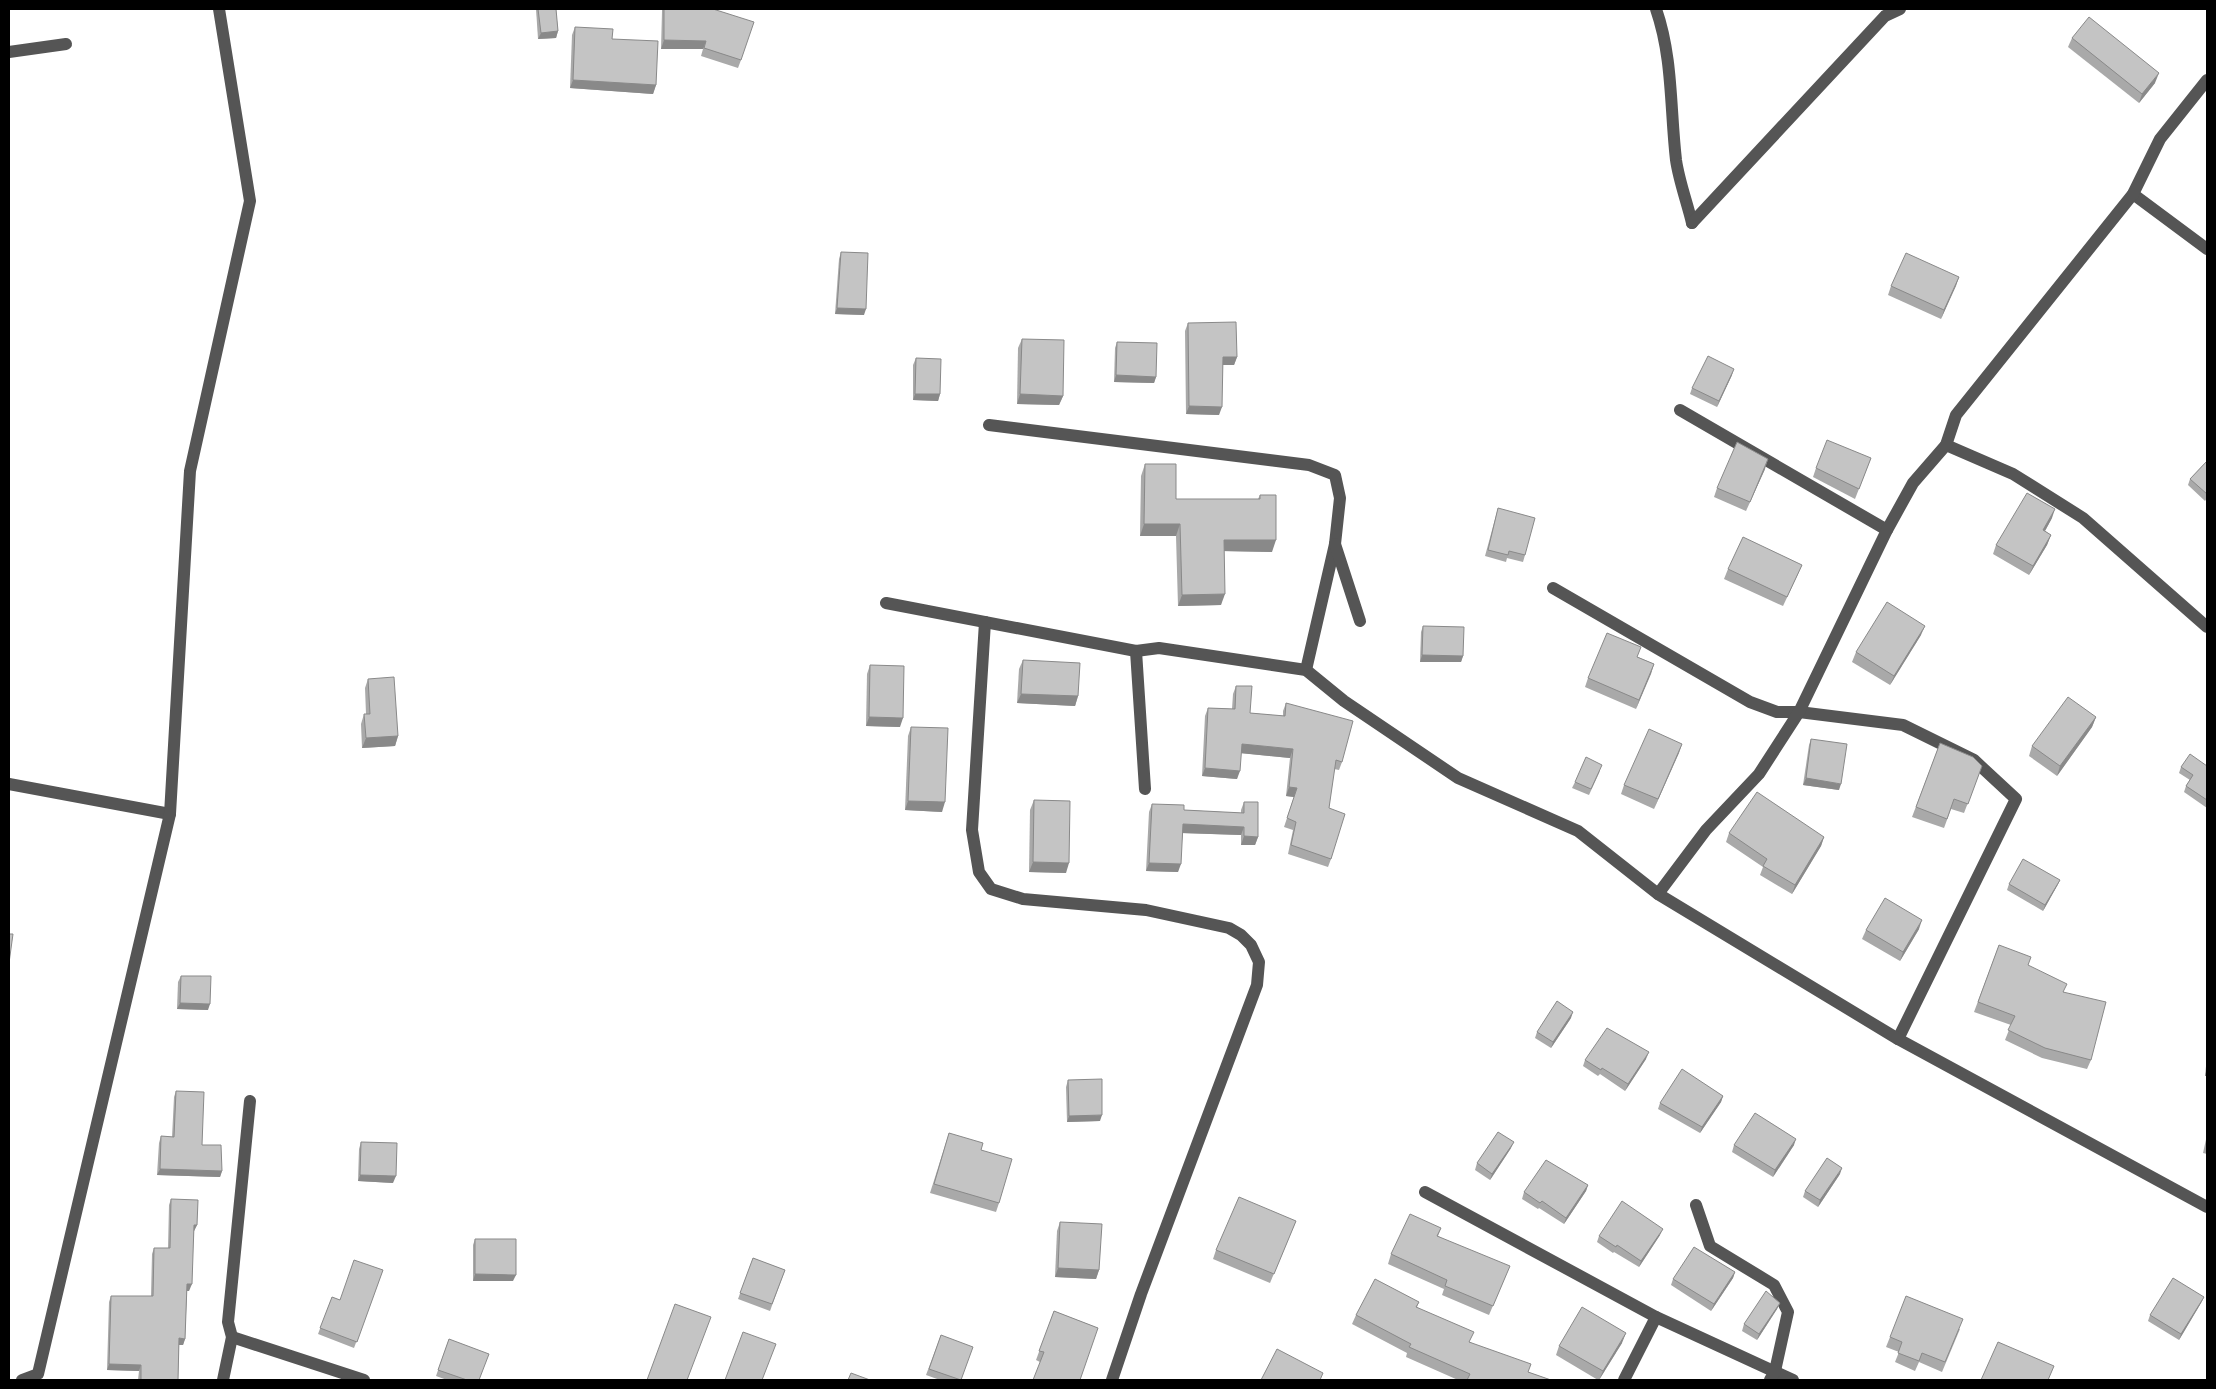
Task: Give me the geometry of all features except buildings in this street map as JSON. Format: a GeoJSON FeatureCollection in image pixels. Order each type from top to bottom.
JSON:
{"type":"FeatureCollection","features":[{"type":"Feature","properties":{"kind":"street"},"geometry":{"type":"LineString","coordinates":[[22,1380],[38,1374],[170,814],[190,471],[250,200],[219,9]]}},
{"type":"Feature","properties":{"kind":"street"},"geometry":{"type":"LineString","coordinates":[[1656,9],[1665,33],[1669,62],[1676,163],[1692,223],[1885,16],[1900,9]]}},
{"type":"Feature","properties":{"kind":"street"},"geometry":{"type":"LineString","coordinates":[[9,52],[66,44]]}},
{"type":"Feature","properties":{"kind":"street"},"geometry":{"type":"LineString","coordinates":[[1658,894],[1706,830],[1759,774],[1799,712],[1888,530],[1913,483],[1946,445],[1956,415],[2133,194],[2160,139],[2207,80]]}},
{"type":"Feature","properties":{"kind":"street"},"geometry":{"type":"LineString","coordinates":[[2133,194],[2207,249]]}},
{"type":"Feature","properties":{"kind":"street"},"geometry":{"type":"LineString","coordinates":[[1680,410],[1888,530]]}},
{"type":"Feature","properties":{"kind":"street"},"geometry":{"type":"LineString","coordinates":[[989,425],[1309,465],[1336,475],[1340,498],[1336,544],[1306,670]]}},
{"type":"Feature","properties":{"kind":"street"},"geometry":{"type":"LineString","coordinates":[[1946,445],[2013,474],[2083,518],[2207,628]]}},
{"type":"Feature","properties":{"kind":"street"},"geometry":{"type":"LineString","coordinates":[[1336,544],[1360,621]]}},
{"type":"Feature","properties":{"kind":"street"},"geometry":{"type":"LineString","coordinates":[[1553,588],[1750,702],[1777,712],[1799,712],[1903,725],[1974,760],[2016,799],[1898,1039]]}},
{"type":"Feature","properties":{"kind":"street"},"geometry":{"type":"LineString","coordinates":[[886,603],[1136,651],[1159,648],[1306,670],[1344,701],[1458,778],[1578,831],[1658,894],[1898,1039],[2207,1207]]}},
{"type":"Feature","properties":{"kind":"street"},"geometry":{"type":"LineString","coordinates":[[985,622],[972,830],[979,872],[991,889],[1023,899],[1146,910],[1229,928],[1251,944],[1259,962],[1257,985],[1140,1294],[1112,1380]]}},
{"type":"Feature","properties":{"kind":"street"},"geometry":{"type":"LineString","coordinates":[[1136,651],[1145,789]]}},
{"type":"Feature","properties":{"kind":"street"},"geometry":{"type":"LineString","coordinates":[[9,784],[170,814]]}},
{"type":"Feature","properties":{"kind":"street"},"geometry":{"type":"LineString","coordinates":[[223,1380],[232,1337],[228,1322],[250,1102]]}},
{"type":"Feature","properties":{"kind":"street"},"geometry":{"type":"LineString","coordinates":[[1425,1192],[1656,1317],[1772,1376],[1793,1380]]}},
{"type":"Feature","properties":{"kind":"street"},"geometry":{"type":"LineString","coordinates":[[1696,1205],[1710,1246],[1774,1286],[1788,1312],[1772,1376]]}},
{"type":"Feature","properties":{"kind":"street"},"geometry":{"type":"LineString","coordinates":[[1624,1380],[1656,1317]]}},
{"type":"Feature","properties":{"kind":"street"},"geometry":{"type":"LineString","coordinates":[[232,1337],[364,1380]]}}]}
